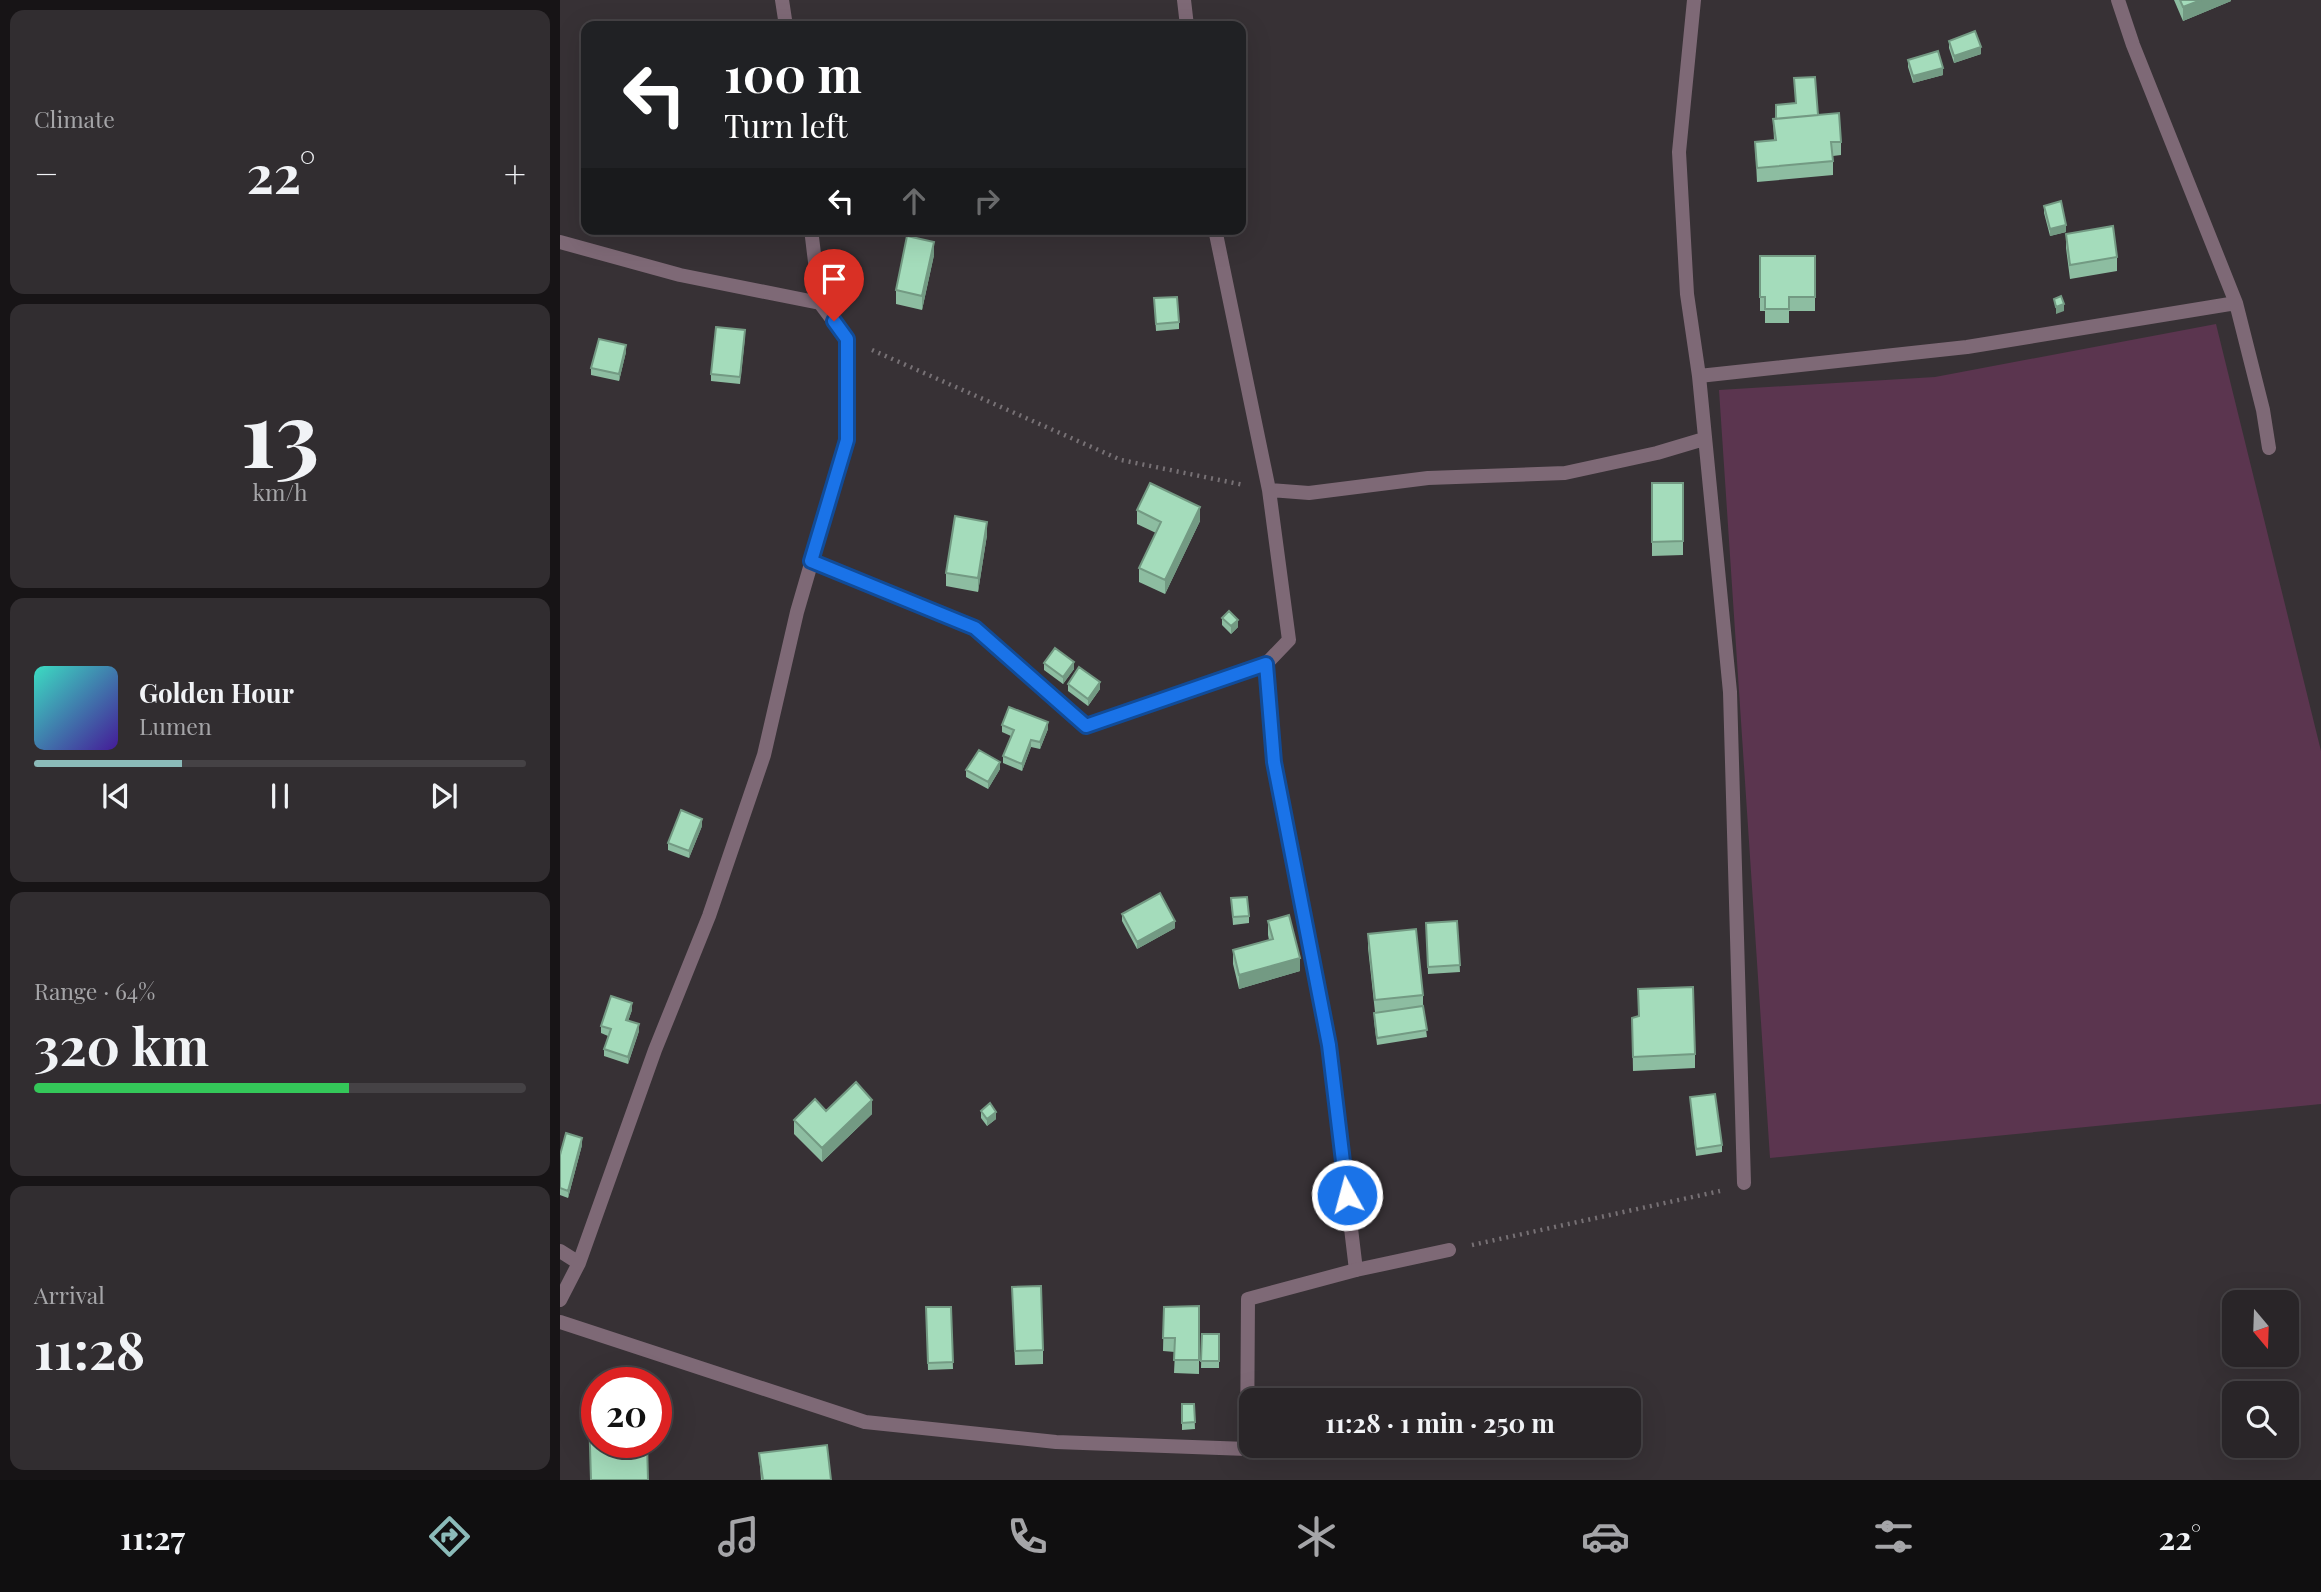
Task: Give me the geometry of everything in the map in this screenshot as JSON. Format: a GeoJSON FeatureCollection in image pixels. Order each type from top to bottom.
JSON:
{"type":"FeatureCollection","features":[{"type":"Feature","properties":{"kind":"street"},"geometry":{"type":"LineString","coordinates":[[782,0],[785,21]]}},
{"type":"Feature","properties":{"kind":"street"},"geometry":{"type":"LineString","coordinates":[[1184,0],[1186,21]]}},
{"type":"Feature","properties":{"kind":"street"},"geometry":{"type":"LineString","coordinates":[[1694,0],[1679,152],[1687,295],[1699,376],[1730,692],[1744,1183]]}},
{"type":"Feature","properties":{"kind":"street"},"geometry":{"type":"LineString","coordinates":[[2118,0],[2133,45],[2236,303],[2263,410],[2269,448]]}},
{"type":"Feature","properties":{"kind":"street"},"geometry":{"type":"LineString","coordinates":[[560,1300],[579,1263],[655,1049],[709,916],[764,755],[797,612],[847,440],[847,339],[820,303],[812,235]]}},
{"type":"Feature","properties":{"kind":"street"},"geometry":{"type":"LineString","coordinates":[[811,561],[975,628],[1086,726],[1266,664],[1289,640],[1269,490],[1216,235]]}},
{"type":"Feature","properties":{"kind":"street"},"geometry":{"type":"LineString","coordinates":[[560,242],[680,275],[820,303]]}},
{"type":"Feature","properties":{"kind":"street"},"geometry":{"type":"LineString","coordinates":[[1699,376],[1967,347],[2236,303]]}},
{"type":"Feature","properties":{"kind":"street"},"geometry":{"type":"LineString","coordinates":[[1269,490],[1309,493],[1428,478],[1565,472],[1657,453],[1704,439]]}},
{"type":"Feature","properties":{"kind":"street"},"geometry":{"type":"LineString","coordinates":[[1266,664],[1274,762],[1329,1045],[1356,1270]]}},
{"type":"Feature","properties":{"kind":"street"},"geometry":{"type":"LineString","coordinates":[[560,1322],[865,1422],[1056,1442],[1247,1449],[1248,1299],[1356,1270],[1449,1250]]}},
{"type":"Feature","properties":{"kind":"street"},"geometry":{"type":"LineString","coordinates":[[560,1251],[579,1263]]}},
{"type":"Feature","properties":{"kind":"path"},"geometry":{"type":"LineString","coordinates":[[847,339],[1121,460],[1269,490]]}},
{"type":"Feature","properties":{"kind":"path"},"geometry":{"type":"LineString","coordinates":[[1449,1250],[1744,1183]]}},
{"type":"Feature","properties":{"kind":"shaded area"},"geometry":{"type":"Polygon","coordinates":[[[2216,324],[2321,751],[2321,1104],[1770,1158],[1719,390],[1935,377],[2216,324]]]}},
{"type":"Feature","properties":{"kind":"building"},"geometry":{"type":"Polygon","coordinates":[[[2180,0],[2201,0],[2183,7],[2180,0]]]}},
{"type":"Feature","properties":{"kind":"building"},"geometry":{"type":"Polygon","coordinates":[[[1975,31],[1981,47],[1954,56],[1949,41],[1975,31]]]}},
{"type":"Feature","properties":{"kind":"building"},"geometry":{"type":"Polygon","coordinates":[[[1938,51],[1943,68],[1913,76],[1908,60],[1938,51]]]}},
{"type":"Feature","properties":{"kind":"building"},"geometry":{"type":"Polygon","coordinates":[[[1815,77],[1818,115],[1776,119],[1776,105],[1796,103],[1794,78],[1815,77]]]}},
{"type":"Feature","properties":{"kind":"building"},"geometry":{"type":"Polygon","coordinates":[[[1839,113],[1841,142],[1831,142],[1833,161],[1757,168],[1755,142],[1776,140],[1773,119],[1839,113]]]}},
{"type":"Feature","properties":{"kind":"building"},"geometry":{"type":"Polygon","coordinates":[[[2061,201],[2066,225],[2050,229],[2044,206],[2061,201]]]}},
{"type":"Feature","properties":{"kind":"building"},"geometry":{"type":"Polygon","coordinates":[[[2113,226],[2117,257],[2070,265],[2066,234],[2113,226]]]}},
{"type":"Feature","properties":{"kind":"building"},"geometry":{"type":"Polygon","coordinates":[[[907,236],[934,242],[922,296],[896,290],[907,236]]]}},
{"type":"Feature","properties":{"kind":"building"},"geometry":{"type":"Polygon","coordinates":[[[1760,256],[1815,256],[1815,297],[1789,297],[1789,309],[1765,309],[1765,297],[1760,297],[1760,256]]]}},
{"type":"Feature","properties":{"kind":"building"},"geometry":{"type":"Polygon","coordinates":[[[2061,296],[2064,304],[2056,307],[2054,299],[2061,296]]]}},
{"type":"Feature","properties":{"kind":"building"},"geometry":{"type":"Polygon","coordinates":[[[1177,297],[1179,322],[1156,324],[1154,298],[1177,297]]]}},
{"type":"Feature","properties":{"kind":"building"},"geometry":{"type":"Polygon","coordinates":[[[716,327],[745,330],[740,377],[711,374],[716,327]]]}},
{"type":"Feature","properties":{"kind":"building"},"geometry":{"type":"Polygon","coordinates":[[[599,339],[626,345],[619,374],[591,368],[599,339]]]}},
{"type":"Feature","properties":{"kind":"building"},"geometry":{"type":"Polygon","coordinates":[[[1150,483],[1200,507],[1165,580],[1139,568],[1161,522],[1137,510],[1150,483]]]}},
{"type":"Feature","properties":{"kind":"building"},"geometry":{"type":"Polygon","coordinates":[[[1652,483],[1683,483],[1683,541],[1652,542],[1652,483]]]}},
{"type":"Feature","properties":{"kind":"building"},"geometry":{"type":"Polygon","coordinates":[[[955,516],[987,522],[978,578],[946,573],[955,516]]]}},
{"type":"Feature","properties":{"kind":"building"},"geometry":{"type":"Polygon","coordinates":[[[1229,611],[1238,620],[1231,626],[1222,618],[1229,611]]]}},
{"type":"Feature","properties":{"kind":"building"},"geometry":{"type":"Polygon","coordinates":[[[1055,648],[1074,662],[1063,677],[1044,663],[1055,648]]]}},
{"type":"Feature","properties":{"kind":"building"},"geometry":{"type":"Polygon","coordinates":[[[1079,667],[1100,682],[1088,699],[1068,684],[1079,667]]]}},
{"type":"Feature","properties":{"kind":"building"},"geometry":{"type":"Polygon","coordinates":[[[1009,707],[1048,722],[1040,742],[1031,740],[1022,764],[1003,756],[1014,730],[1002,725],[1009,707]]]}},
{"type":"Feature","properties":{"kind":"building"},"geometry":{"type":"Polygon","coordinates":[[[979,750],[1000,762],[988,782],[966,770],[979,750]]]}},
{"type":"Feature","properties":{"kind":"building"},"geometry":{"type":"Polygon","coordinates":[[[681,810],[702,819],[689,851],[668,843],[681,810]]]}},
{"type":"Feature","properties":{"kind":"building"},"geometry":{"type":"Polygon","coordinates":[[[1160,893],[1175,921],[1137,942],[1122,914],[1160,893]]]}},
{"type":"Feature","properties":{"kind":"building"},"geometry":{"type":"Polygon","coordinates":[[[1247,897],[1249,916],[1233,917],[1231,898],[1247,897]]]}},
{"type":"Feature","properties":{"kind":"building"},"geometry":{"type":"Polygon","coordinates":[[[1289,915],[1300,958],[1239,975],[1233,950],[1273,939],[1268,921],[1289,915]]]}},
{"type":"Feature","properties":{"kind":"building"},"geometry":{"type":"Polygon","coordinates":[[[1457,921],[1460,965],[1428,967],[1426,923],[1457,921]]]}},
{"type":"Feature","properties":{"kind":"building"},"geometry":{"type":"Polygon","coordinates":[[[1416,929],[1423,995],[1375,1000],[1368,934],[1416,929]]]}},
{"type":"Feature","properties":{"kind":"building"},"geometry":{"type":"Polygon","coordinates":[[[1693,987],[1695,1054],[1633,1057],[1632,1018],[1639,1016],[1638,989],[1693,987]]]}},
{"type":"Feature","properties":{"kind":"building"},"geometry":{"type":"Polygon","coordinates":[[[611,996],[632,1003],[626,1020],[639,1024],[628,1057],[604,1049],[611,1029],[601,1026],[611,996]]]}},
{"type":"Feature","properties":{"kind":"building"},"geometry":{"type":"Polygon","coordinates":[[[1423,1006],[1427,1030],[1377,1038],[1374,1013],[1423,1006]]]}},
{"type":"Feature","properties":{"kind":"building"},"geometry":{"type":"Polygon","coordinates":[[[856,1082],[872,1100],[822,1148],[794,1120],[815,1099],[826,1111],[856,1082]]]}},
{"type":"Feature","properties":{"kind":"building"},"geometry":{"type":"Polygon","coordinates":[[[1715,1094],[1722,1145],[1696,1149],[1690,1097],[1715,1094]]]}},
{"type":"Feature","properties":{"kind":"building"},"geometry":{"type":"Polygon","coordinates":[[[990,1103],[996,1112],[987,1119],[981,1111],[990,1103]]]}},
{"type":"Feature","properties":{"kind":"building"},"geometry":{"type":"Polygon","coordinates":[[[566,1133],[582,1138],[568,1191],[560,1188],[560,1155],[566,1133]]]}},
{"type":"Feature","properties":{"kind":"building"},"geometry":{"type":"Polygon","coordinates":[[[1041,1286],[1043,1350],[1015,1351],[1012,1287],[1041,1286]]]}},
{"type":"Feature","properties":{"kind":"building"},"geometry":{"type":"Polygon","coordinates":[[[1199,1306],[1199,1360],[1174,1360],[1175,1338],[1163,1338],[1164,1307],[1199,1306]]]}},
{"type":"Feature","properties":{"kind":"building"},"geometry":{"type":"Polygon","coordinates":[[[926,1307],[951,1307],[953,1362],[928,1363],[926,1307]]]}},
{"type":"Feature","properties":{"kind":"building"},"geometry":{"type":"Polygon","coordinates":[[[1202,1334],[1219,1334],[1219,1361],[1201,1361],[1202,1334]]]}},
{"type":"Feature","properties":{"kind":"building"},"geometry":{"type":"Polygon","coordinates":[[[1182,1404],[1194,1404],[1195,1422],[1182,1423],[1182,1404]]]}},
{"type":"Feature","properties":{"kind":"building"},"geometry":{"type":"Polygon","coordinates":[[[827,1445],[831,1480],[763,1480],[759,1453],[827,1445]]]}},
{"type":"Feature","properties":{"kind":"building"},"geometry":{"type":"Polygon","coordinates":[[[590,1458],[647,1458],[648,1480],[591,1480],[590,1458]]]}},
{"type":"Feature","properties":{"kind":"route"},"geometry":{"type":"LineString","coordinates":[[834,321],[847,339],[847,440],[811,561],[975,628],[1086,726],[1266,664],[1274,762],[1329,1045],[1347,1195]]}}]}
